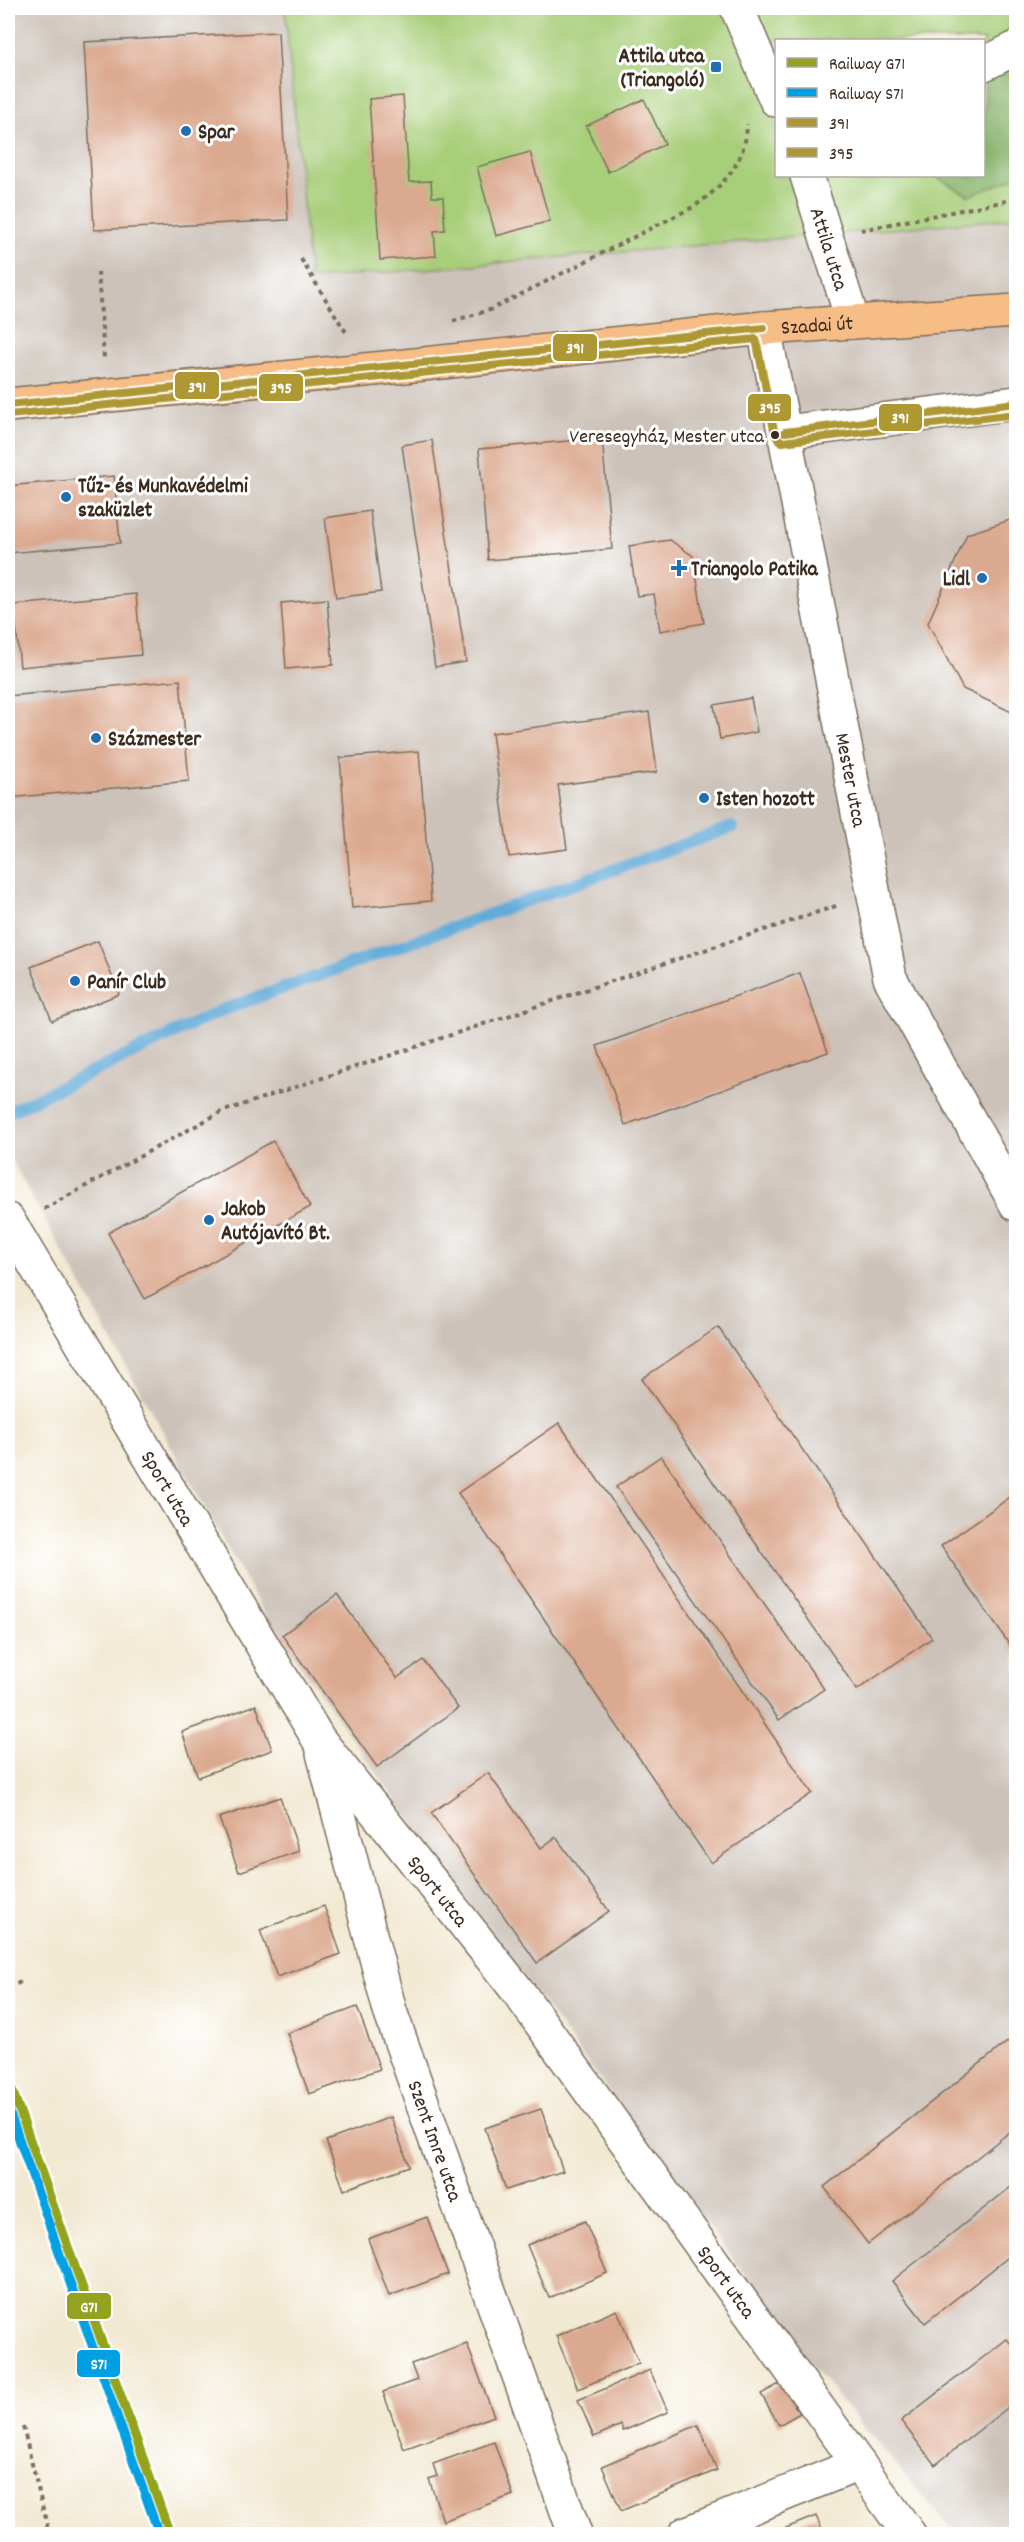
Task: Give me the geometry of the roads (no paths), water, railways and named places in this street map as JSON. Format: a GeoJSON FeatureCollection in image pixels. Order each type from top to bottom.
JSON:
{"type":"FeatureCollection","features":[{"type":"Feature","properties":{"kind":"main road","name":"Szadai út"},"geometry":{"type":"LineString","coordinates":[[8,405],[395,368],[764,328],[1017,311]]}},
{"type":"Feature","properties":{"kind":"street"},"geometry":{"type":"LineString","coordinates":[[737,8],[771,88]]}},
{"type":"Feature","properties":{"kind":"street"},"geometry":{"type":"LineString","coordinates":[[985,64],[1017,48]]}},
{"type":"Feature","properties":{"kind":"street","name":"Attila utca"},"geometry":{"type":"LineString","coordinates":[[807,177],[853,322]]}},
{"type":"Feature","properties":{"kind":"street","name":"Mester utca"},"geometry":{"type":"LineString","coordinates":[[764,328],[890,978],[1017,1204]]}},
{"type":"Feature","properties":{"kind":"street"},"geometry":{"type":"LineString","coordinates":[[785,432],[1017,403]]}},
{"type":"Feature","properties":{"kind":"street","name":"Sport utca"},"geometry":{"type":"LineString","coordinates":[[9,1224],[319,1740],[517,1990],[909,2535]]}},
{"type":"Feature","properties":{"kind":"street","name":"Szent Imre utca"},"geometry":{"type":"LineString","coordinates":[[319,1740],[390,2011],[575,2535]]}},
{"type":"Feature","properties":{"kind":"street"},"geometry":{"type":"LineString","coordinates":[[685,2535],[859,2464]]}},
{"type":"Feature","properties":{"kind":"waterway"},"geometry":{"type":"LineString","coordinates":[[9,1112],[220,1011],[732,827]]}},
{"type":"Feature","properties":{"kind":"rail line","name":"G71"},"geometry":{"type":"LineString","coordinates":[[8,2078],[170,2534]]}},
{"type":"Feature","properties":{"kind":"rail line","name":"S71"},"geometry":{"type":"LineString","coordinates":[[8,2108],[159,2534]]}},
{"type":"Feature","properties":{"kind":"place","name":"Attila utca (Triangoló)"},"geometry":{"type":"Point","coordinates":[716,67]}},
{"type":"Feature","properties":{"kind":"place","name":"Spar"},"geometry":{"type":"Point","coordinates":[186,131]}},
{"type":"Feature","properties":{"kind":"place","name":"Veresegyház, Mester utca"},"geometry":{"type":"Point","coordinates":[775,435]}},
{"type":"Feature","properties":{"kind":"place","name":"Tűz- és Munkavédelmi szaküzlet"},"geometry":{"type":"Point","coordinates":[66,497]}},
{"type":"Feature","properties":{"kind":"place","name":"Triangolo Patika"},"geometry":{"type":"Point","coordinates":[679,568]}},
{"type":"Feature","properties":{"kind":"place","name":"Lidl"},"geometry":{"type":"Point","coordinates":[982,578]}},
{"type":"Feature","properties":{"kind":"place","name":"Százmester"},"geometry":{"type":"Point","coordinates":[96,738]}},
{"type":"Feature","properties":{"kind":"place","name":"Isten hozott"},"geometry":{"type":"Point","coordinates":[704,798]}},
{"type":"Feature","properties":{"kind":"place","name":"Panír Club"},"geometry":{"type":"Point","coordinates":[75,981]}},
{"type":"Feature","properties":{"kind":"place","name":"Jakob Autójavító Bt."},"geometry":{"type":"Point","coordinates":[209,1220]}}]}
